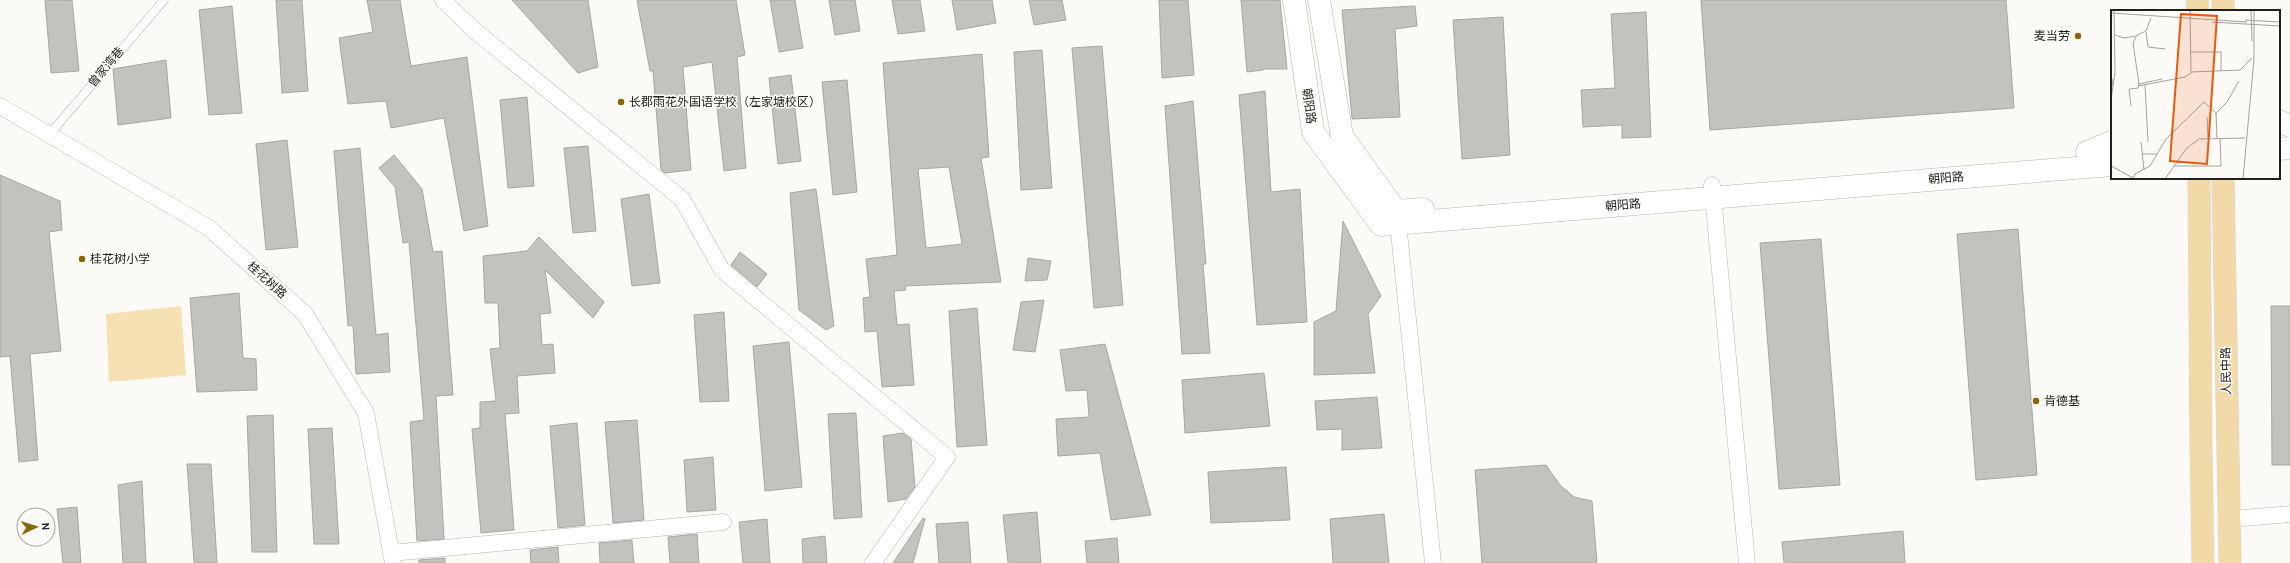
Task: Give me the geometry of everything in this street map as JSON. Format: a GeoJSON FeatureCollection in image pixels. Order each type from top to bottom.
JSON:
{"type":"FeatureCollection","features":[{"type":"Feature","properties":{"kind":"main road"},"geometry":{"type":"LineString","coordinates":[[2197,0],[2198,10]]}},
{"type":"Feature","properties":{"kind":"main road"},"geometry":{"type":"LineString","coordinates":[[2199,179],[2201,448],[2204,563]]}},
{"type":"Feature","properties":{"kind":"main road","name":"人民中路"},"geometry":{"type":"LineString","coordinates":[[2223,179],[2230,563]]}},
{"type":"Feature","properties":{"kind":"main road"},"geometry":{"type":"LineString","coordinates":[[2227,432],[2243,518],[2244,563]]}},
{"type":"Feature","properties":{"kind":"main road"},"geometry":{"type":"LineString","coordinates":[[2191,563],[2191,542],[2201,448]]}},
{"type":"Feature","properties":{"kind":"street"},"geometry":{"type":"LineString","coordinates":[[443,0],[475,31],[682,199],[722,270],[947,458],[873,563]]}},
{"type":"Feature","properties":{"kind":"street","name":"朝阳路"},"geometry":{"type":"LineString","coordinates":[[1294,0],[1313,132],[1381,225],[1397,217],[1713,191],[2111,165]]}},
{"type":"Feature","properties":{"kind":"street"},"geometry":{"type":"LineString","coordinates":[[1319,0],[1342,136],[1397,217],[1434,563]]}},
{"type":"Feature","properties":{"kind":"street","name":"桂花树路"},"geometry":{"type":"LineString","coordinates":[[0,106],[49,136],[209,228],[304,314],[366,413],[392,558]]}},
{"type":"Feature","properties":{"kind":"street"},"geometry":{"type":"LineString","coordinates":[[2280,121],[2290,126]]}},
{"type":"Feature","properties":{"kind":"street"},"geometry":{"type":"LineString","coordinates":[[2280,137],[2290,136]]}},
{"type":"Feature","properties":{"kind":"street"},"geometry":{"type":"LineString","coordinates":[[2087,152],[2111,142]]}},
{"type":"Feature","properties":{"kind":"street"},"geometry":{"type":"LineString","coordinates":[[2280,150],[2290,148]]}},
{"type":"Feature","properties":{"kind":"street","name":"朝阳路"},"geometry":{"type":"LineString","coordinates":[[1713,191],[2111,150]]}},
{"type":"Feature","properties":{"kind":"street"},"geometry":{"type":"LineString","coordinates":[[1713,191],[1747,563]]}},
{"type":"Feature","properties":{"kind":"street"},"geometry":{"type":"LineString","coordinates":[[2243,518],[2290,514]]}},
{"type":"Feature","properties":{"kind":"street"},"geometry":{"type":"LineString","coordinates":[[392,558],[723,522]]}},
{"type":"Feature","properties":{"kind":"lane","name":"曾家湾巷"},"geometry":{"type":"LineString","coordinates":[[49,136],[164,0]]}},
{"type":"Feature","properties":{"kind":"shaded area"},"geometry":{"type":"Polygon","coordinates":[[[181,306],[186,375],[109,382],[106,314],[181,306]]]}},
{"type":"Feature","properties":{"kind":"building"},"geometry":{"type":"Polygon","coordinates":[[[45,0],[72,0],[79,71],[51,73],[45,0]]]}},
{"type":"Feature","properties":{"kind":"building"},"geometry":{"type":"Polygon","coordinates":[[[276,0],[302,0],[308,91],[282,93],[276,0]]]}},
{"type":"Feature","properties":{"kind":"building"},"geometry":{"type":"Polygon","coordinates":[[[367,0],[400,0],[411,66],[467,57],[488,226],[464,231],[444,118],[391,128],[386,101],[348,104],[339,38],[373,32],[367,0]]]}},
{"type":"Feature","properties":{"kind":"building"},"geometry":{"type":"Polygon","coordinates":[[[512,0],[588,0],[598,67],[578,73],[512,0]]]}},
{"type":"Feature","properties":{"kind":"building"},"geometry":{"type":"Polygon","coordinates":[[[637,0],[736,0],[745,55],[737,57],[746,168],[724,171],[712,62],[683,67],[691,170],[665,173],[661,170],[653,71],[650,71],[637,0]]]}},
{"type":"Feature","properties":{"kind":"building"},"geometry":{"type":"Polygon","coordinates":[[[770,0],[795,0],[803,48],[779,52],[770,0]]]}},
{"type":"Feature","properties":{"kind":"building"},"geometry":{"type":"Polygon","coordinates":[[[829,0],[855,0],[860,31],[835,35],[829,0]]]}},
{"type":"Feature","properties":{"kind":"building"},"geometry":{"type":"Polygon","coordinates":[[[892,0],[920,0],[925,31],[898,34],[892,0]]]}},
{"type":"Feature","properties":{"kind":"building"},"geometry":{"type":"Polygon","coordinates":[[[952,0],[992,0],[996,23],[957,30],[952,0]]]}},
{"type":"Feature","properties":{"kind":"building"},"geometry":{"type":"Polygon","coordinates":[[[1029,0],[1062,0],[1066,20],[1034,25],[1029,0]]]}},
{"type":"Feature","properties":{"kind":"building"},"geometry":{"type":"Polygon","coordinates":[[[1159,0],[1188,0],[1194,75],[1162,78],[1159,0]]]}},
{"type":"Feature","properties":{"kind":"building"},"geometry":{"type":"Polygon","coordinates":[[[1241,0],[1280,0],[1287,69],[1263,69],[1247,72],[1241,0]]]}},
{"type":"Feature","properties":{"kind":"building"},"geometry":{"type":"Polygon","coordinates":[[[1701,0],[2006,0],[2014,108],[1710,130],[1701,0]]]}},
{"type":"Feature","properties":{"kind":"building"},"geometry":{"type":"Polygon","coordinates":[[[232,6],[242,113],[209,115],[199,10],[232,6]]]}},
{"type":"Feature","properties":{"kind":"building"},"geometry":{"type":"Polygon","coordinates":[[[1415,6],[1417,26],[1395,29],[1400,117],[1352,119],[1342,10],[1415,6]]]}},
{"type":"Feature","properties":{"kind":"building"},"geometry":{"type":"Polygon","coordinates":[[[1646,12],[1651,137],[1622,138],[1622,125],[1583,127],[1581,90],[1615,88],[1611,14],[1646,12]]]}},
{"type":"Feature","properties":{"kind":"building"},"geometry":{"type":"Polygon","coordinates":[[[1503,17],[1510,155],[1462,159],[1453,20],[1503,17]]]}},
{"type":"Feature","properties":{"kind":"building"},"geometry":{"type":"Polygon","coordinates":[[[1102,46],[1123,305],[1094,308],[1072,48],[1102,46]]]}},
{"type":"Feature","properties":{"kind":"building"},"geometry":{"type":"Polygon","coordinates":[[[1042,50],[1052,188],[1021,190],[1014,52],[1042,50]]]}},
{"type":"Feature","properties":{"kind":"building"},"geometry":{"type":"Polygon","coordinates":[[[982,54],[989,157],[981,158],[1001,282],[905,286],[906,290],[894,291],[897,325],[909,324],[914,385],[882,387],[877,331],[865,332],[863,298],[870,297],[866,259],[897,255],[883,63],[982,54]],[[949,167],[918,169],[926,248],[962,244],[949,167]]]}},
{"type":"Feature","properties":{"kind":"building"},"geometry":{"type":"Polygon","coordinates":[[[166,60],[171,118],[118,125],[113,69],[166,60]]]}},
{"type":"Feature","properties":{"kind":"building"},"geometry":{"type":"Polygon","coordinates":[[[791,75],[801,161],[778,164],[769,78],[791,75]]]}},
{"type":"Feature","properties":{"kind":"building"},"geometry":{"type":"Polygon","coordinates":[[[847,80],[857,192],[833,195],[822,82],[847,80]]]}},
{"type":"Feature","properties":{"kind":"building"},"geometry":{"type":"Polygon","coordinates":[[[1265,91],[1271,192],[1300,189],[1307,322],[1257,325],[1239,95],[1265,91]]]}},
{"type":"Feature","properties":{"kind":"building"},"geometry":{"type":"Polygon","coordinates":[[[527,97],[534,186],[508,188],[500,100],[527,97]]]}},
{"type":"Feature","properties":{"kind":"building"},"geometry":{"type":"Polygon","coordinates":[[[1193,101],[1206,264],[1203,264],[1210,353],[1182,354],[1165,106],[1193,101]]]}},
{"type":"Feature","properties":{"kind":"building"},"geometry":{"type":"Polygon","coordinates":[[[287,140],[298,247],[266,250],[256,144],[287,140]]]}},
{"type":"Feature","properties":{"kind":"building"},"geometry":{"type":"Polygon","coordinates":[[[588,146],[596,231],[573,233],[564,148],[588,146]]]}},
{"type":"Feature","properties":{"kind":"building"},"geometry":{"type":"Polygon","coordinates":[[[360,148],[376,335],[388,333],[390,372],[356,374],[353,325],[348,326],[334,151],[360,148]]]}},
{"type":"Feature","properties":{"kind":"building"},"geometry":{"type":"Polygon","coordinates":[[[394,155],[422,189],[433,252],[442,251],[453,395],[436,396],[444,539],[417,541],[410,422],[424,420],[409,242],[403,243],[395,187],[379,168],[394,155]]]}},
{"type":"Feature","properties":{"kind":"building"},"geometry":{"type":"Polygon","coordinates":[[[0,175],[60,201],[62,230],[49,232],[61,351],[30,354],[38,460],[19,462],[10,356],[0,357],[0,175]]]}},
{"type":"Feature","properties":{"kind":"building"},"geometry":{"type":"Polygon","coordinates":[[[816,189],[834,326],[826,330],[799,310],[790,193],[816,189]]]}},
{"type":"Feature","properties":{"kind":"building"},"geometry":{"type":"Polygon","coordinates":[[[649,194],[660,283],[632,286],[621,199],[649,194]]]}},
{"type":"Feature","properties":{"kind":"building"},"geometry":{"type":"Polygon","coordinates":[[[1343,221],[1381,296],[1368,314],[1375,373],[1314,375],[1314,322],[1336,311],[1343,221]]]}},
{"type":"Feature","properties":{"kind":"building"},"geometry":{"type":"Polygon","coordinates":[[[2018,229],[2037,475],[1976,480],[1957,234],[2018,229]]]}},
{"type":"Feature","properties":{"kind":"building"},"geometry":{"type":"Polygon","coordinates":[[[539,237],[604,302],[593,318],[545,270],[551,313],[540,314],[542,345],[553,344],[555,373],[517,376],[519,413],[505,414],[514,530],[481,533],[472,429],[480,428],[480,402],[496,401],[490,349],[500,348],[498,303],[485,303],[483,256],[527,251],[539,237]]]}},
{"type":"Feature","properties":{"kind":"building"},"geometry":{"type":"Polygon","coordinates":[[[1821,239],[1840,485],[1779,489],[1760,243],[1821,239]]]}},
{"type":"Feature","properties":{"kind":"building"},"geometry":{"type":"Polygon","coordinates":[[[740,252],[767,274],[757,287],[731,265],[740,252]]]}},
{"type":"Feature","properties":{"kind":"building"},"geometry":{"type":"Polygon","coordinates":[[[1028,258],[1051,261],[1047,280],[1025,281],[1028,258]]]}},
{"type":"Feature","properties":{"kind":"building"},"geometry":{"type":"Polygon","coordinates":[[[239,293],[243,358],[256,359],[257,390],[197,392],[190,298],[239,293]]]}},
{"type":"Feature","properties":{"kind":"building"},"geometry":{"type":"Polygon","coordinates":[[[1044,300],[1035,352],[1013,350],[1021,302],[1044,300]]]}},
{"type":"Feature","properties":{"kind":"building"},"geometry":{"type":"Polygon","coordinates":[[[2271,306],[2290,306],[2290,465],[2272,465],[2271,306]]]}},
{"type":"Feature","properties":{"kind":"building"},"geometry":{"type":"Polygon","coordinates":[[[977,308],[987,445],[957,447],[949,311],[977,308]]]}},
{"type":"Feature","properties":{"kind":"building"},"geometry":{"type":"Polygon","coordinates":[[[724,312],[729,401],[700,402],[694,315],[724,312]]]}},
{"type":"Feature","properties":{"kind":"building"},"geometry":{"type":"Polygon","coordinates":[[[789,342],[802,487],[765,491],[753,346],[789,342]]]}},
{"type":"Feature","properties":{"kind":"building"},"geometry":{"type":"Polygon","coordinates":[[[1105,344],[1151,515],[1111,520],[1100,453],[1058,456],[1056,419],[1089,417],[1087,390],[1066,391],[1060,350],[1105,344]]]}},
{"type":"Feature","properties":{"kind":"building"},"geometry":{"type":"Polygon","coordinates":[[[1264,373],[1270,426],[1185,433],[1182,380],[1264,373]]]}},
{"type":"Feature","properties":{"kind":"building"},"geometry":{"type":"Polygon","coordinates":[[[1377,397],[1382,448],[1342,450],[1342,429],[1317,430],[1315,401],[1377,397]]]}},
{"type":"Feature","properties":{"kind":"building"},"geometry":{"type":"Polygon","coordinates":[[[856,413],[862,517],[834,519],[828,414],[856,413]]]}},
{"type":"Feature","properties":{"kind":"building"},"geometry":{"type":"Polygon","coordinates":[[[273,415],[277,552],[252,552],[247,416],[273,415]]]}},
{"type":"Feature","properties":{"kind":"building"},"geometry":{"type":"Polygon","coordinates":[[[637,420],[644,520],[613,523],[605,422],[637,420]]]}},
{"type":"Feature","properties":{"kind":"building"},"geometry":{"type":"Polygon","coordinates":[[[577,423],[585,525],[558,528],[550,426],[577,423]]]}},
{"type":"Feature","properties":{"kind":"building"},"geometry":{"type":"Polygon","coordinates":[[[332,428],[339,544],[314,544],[308,429],[332,428]]]}},
{"type":"Feature","properties":{"kind":"building"},"geometry":{"type":"Polygon","coordinates":[[[903,433],[911,439],[915,487],[906,499],[888,502],[883,436],[903,433]]]}},
{"type":"Feature","properties":{"kind":"building"},"geometry":{"type":"Polygon","coordinates":[[[713,457],[716,510],[687,512],[684,460],[713,457]]]}},
{"type":"Feature","properties":{"kind":"building"},"geometry":{"type":"Polygon","coordinates":[[[187,464],[211,464],[217,563],[194,563],[187,464]]]}},
{"type":"Feature","properties":{"kind":"building"},"geometry":{"type":"Polygon","coordinates":[[[1546,465],[1560,485],[1574,497],[1592,501],[1597,563],[1482,563],[1475,470],[1546,465]]]}},
{"type":"Feature","properties":{"kind":"building"},"geometry":{"type":"Polygon","coordinates":[[[1286,467],[1290,520],[1211,523],[1208,472],[1286,467]]]}},
{"type":"Feature","properties":{"kind":"building"},"geometry":{"type":"Polygon","coordinates":[[[142,481],[146,563],[123,563],[118,485],[142,481]]]}},
{"type":"Feature","properties":{"kind":"building"},"geometry":{"type":"Polygon","coordinates":[[[77,507],[81,563],[63,563],[57,509],[77,507]]]}},
{"type":"Feature","properties":{"kind":"building"},"geometry":{"type":"Polygon","coordinates":[[[1037,512],[1041,563],[1008,563],[1003,515],[1037,512]]]}},
{"type":"Feature","properties":{"kind":"building"},"geometry":{"type":"Polygon","coordinates":[[[1384,514],[1389,563],[1333,563],[1330,519],[1384,514]]]}},
{"type":"Feature","properties":{"kind":"building"},"geometry":{"type":"Polygon","coordinates":[[[923,518],[925,519],[913,563],[893,563],[923,518]]]}},
{"type":"Feature","properties":{"kind":"building"},"geometry":{"type":"Polygon","coordinates":[[[767,519],[770,563],[743,563],[739,522],[767,519]]]}},
{"type":"Feature","properties":{"kind":"building"},"geometry":{"type":"Polygon","coordinates":[[[968,522],[971,563],[939,563],[936,524],[968,522]]]}},
{"type":"Feature","properties":{"kind":"building"},"geometry":{"type":"Polygon","coordinates":[[[1903,531],[1905,563],[1784,563],[1782,542],[1903,531]]]}},
{"type":"Feature","properties":{"kind":"building"},"geometry":{"type":"Polygon","coordinates":[[[697,534],[699,563],[670,563],[668,537],[697,534]]]}},
{"type":"Feature","properties":{"kind":"building"},"geometry":{"type":"Polygon","coordinates":[[[825,536],[827,563],[803,563],[802,539],[825,536]]]}},
{"type":"Feature","properties":{"kind":"building"},"geometry":{"type":"Polygon","coordinates":[[[1117,538],[1119,563],[1087,563],[1085,541],[1117,538]]]}},
{"type":"Feature","properties":{"kind":"building"},"geometry":{"type":"Polygon","coordinates":[[[632,540],[634,563],[600,563],[599,543],[632,540]]]}},
{"type":"Feature","properties":{"kind":"building"},"geometry":{"type":"Polygon","coordinates":[[[558,547],[559,563],[531,563],[530,550],[558,547]]]}},
{"type":"Feature","properties":{"kind":"building"},"geometry":{"type":"Polygon","coordinates":[[[445,558],[445,563],[419,563],[419,560],[445,558]]]}},
{"type":"Feature","properties":{"kind":"place","name":"麦当劳"},"geometry":{"type":"Point","coordinates":[2078,36]}},
{"type":"Feature","properties":{"kind":"place","name":"长郡雨花外国语学校（左家塘校区）"},"geometry":{"type":"Point","coordinates":[621,102]}},
{"type":"Feature","properties":{"kind":"place","name":"桂花树小学"},"geometry":{"type":"Point","coordinates":[82,259]}},
{"type":"Feature","properties":{"kind":"place","name":"肯德基"},"geometry":{"type":"Point","coordinates":[2036,401]}}]}
